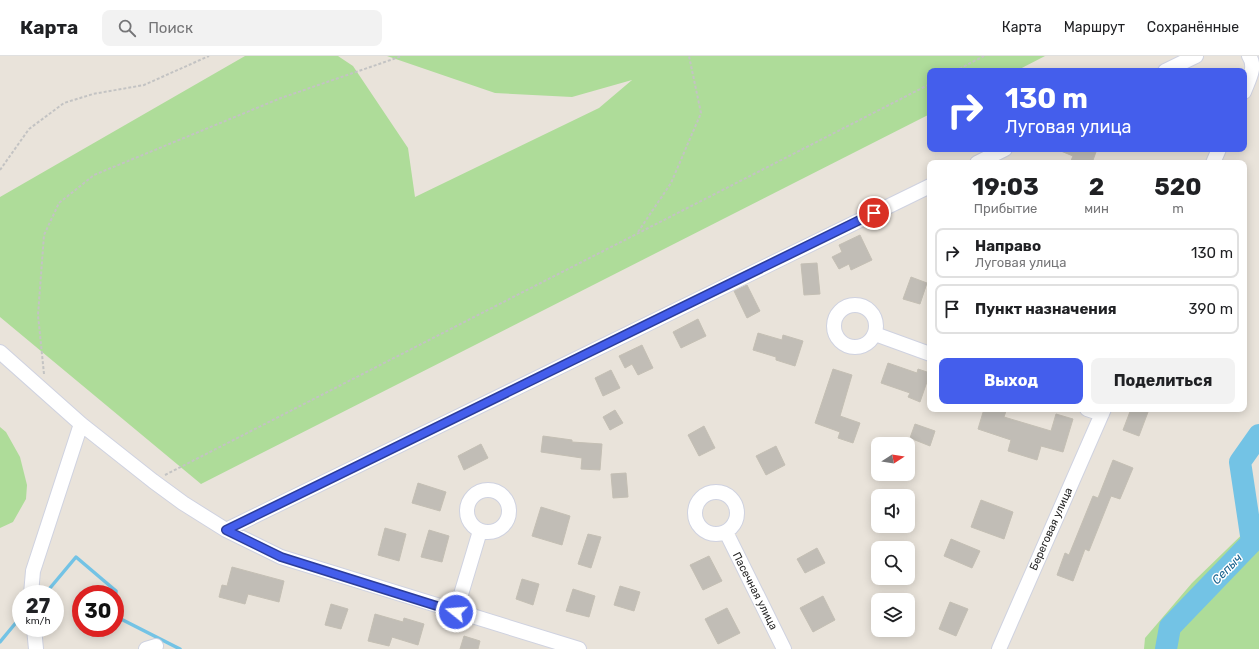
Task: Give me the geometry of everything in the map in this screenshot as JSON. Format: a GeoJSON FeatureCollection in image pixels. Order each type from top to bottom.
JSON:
{"type":"FeatureCollection","features":[{"type":"Feature","properties":{"kind":"street"},"geometry":{"type":"LineString","coordinates":[[1171,68],[1196,56]]}},
{"type":"Feature","properties":{"kind":"street"},"geometry":{"type":"LineString","coordinates":[[1247,84],[1253,68],[1249,56]]}},
{"type":"Feature","properties":{"kind":"street"},"geometry":{"type":"LineString","coordinates":[[983,160],[1000,152]]}},
{"type":"Feature","properties":{"kind":"street"},"geometry":{"type":"LineString","coordinates":[[226,530],[927,187]]}},
{"type":"Feature","properties":{"kind":"street"},"geometry":{"type":"LineString","coordinates":[[875,334],[927,353]]}},
{"type":"Feature","properties":{"kind":"street"},"geometry":{"type":"LineString","coordinates":[[0,352],[50,394],[82,424],[153,480],[183,503],[226,530],[281,557],[578,649]]}},
{"type":"Feature","properties":{"kind":"street","name":"Береговая улица"},"geometry":{"type":"LineString","coordinates":[[999,649],[1103,412]]}},
{"type":"Feature","properties":{"kind":"street"},"geometry":{"type":"LineString","coordinates":[[32,585],[33,571],[82,424]]}},
{"type":"Feature","properties":{"kind":"street"},"geometry":{"type":"LineString","coordinates":[[456,612],[480,531]]}},
{"type":"Feature","properties":{"kind":"street","name":"Пасечная улица"},"geometry":{"type":"LineString","coordinates":[[726,532],[784,649]]}},
{"type":"Feature","properties":{"kind":"street"},"geometry":{"type":"LineString","coordinates":[[35,637],[36,649]]}},
{"type":"Feature","properties":{"kind":"path"},"geometry":{"type":"LineString","coordinates":[[0,170],[28,129],[64,103],[93,94],[144,85],[209,56]]}},
{"type":"Feature","properties":{"kind":"path"},"geometry":{"type":"LineString","coordinates":[[50,394],[42,366],[38,315],[44,235],[59,202],[94,175],[280,98],[402,56]]}},
{"type":"Feature","properties":{"kind":"path"},"geometry":{"type":"LineString","coordinates":[[637,233],[671,183],[701,113],[689,56]]}},
{"type":"Feature","properties":{"kind":"path"},"geometry":{"type":"LineString","coordinates":[[961,68],[984,56]]}},
{"type":"Feature","properties":{"kind":"path"},"geometry":{"type":"LineString","coordinates":[[153,480],[927,86]]}},
{"type":"Feature","properties":{"kind":"green space"},"geometry":{"type":"Polygon","coordinates":[[[245,56],[338,56],[353,66],[408,148],[415,197],[599,108],[632,80],[572,97],[495,93],[387,56],[1045,56],[1022,68],[927,68],[927,116],[201,484],[0,317],[0,197],[245,56]]]}},
{"type":"Feature","properties":{"kind":"green space"},"geometry":{"type":"Polygon","coordinates":[[[0,427],[6,432],[20,457],[27,485],[26,499],[13,522],[0,528],[0,427]]]}},
{"type":"Feature","properties":{"kind":"green space"},"geometry":{"type":"Polygon","coordinates":[[[1259,518],[1259,649],[1144,649],[1145,638],[1192,583],[1259,518]]]}},
{"type":"Feature","properties":{"kind":"building"},"geometry":{"type":"Polygon","coordinates":[[[1063,152],[1096,152],[1093,160],[1071,160],[1073,156],[1063,152]]]}},
{"type":"Feature","properties":{"kind":"building"},"geometry":{"type":"Polygon","coordinates":[[[860,235],[872,260],[851,270],[849,264],[839,269],[832,257],[842,252],[839,245],[860,235]]]}},
{"type":"Feature","properties":{"kind":"building"},"geometry":{"type":"Polygon","coordinates":[[[817,263],[820,294],[804,295],[801,264],[817,263]]]}},
{"type":"Feature","properties":{"kind":"building"},"geometry":{"type":"Polygon","coordinates":[[[911,277],[927,283],[920,304],[903,299],[911,277]]]}},
{"type":"Feature","properties":{"kind":"building"},"geometry":{"type":"Polygon","coordinates":[[[747,285],[760,311],[747,318],[734,291],[747,285]]]}},
{"type":"Feature","properties":{"kind":"building"},"geometry":{"type":"Polygon","coordinates":[[[698,319],[706,336],[681,348],[673,332],[698,319]]]}},
{"type":"Feature","properties":{"kind":"building"},"geometry":{"type":"Polygon","coordinates":[[[758,333],[782,340],[783,335],[803,341],[795,366],[776,360],[776,357],[753,350],[758,333]]]}},
{"type":"Feature","properties":{"kind":"building"},"geometry":{"type":"Polygon","coordinates":[[[642,345],[653,368],[638,375],[632,364],[625,368],[619,356],[642,345]]]}},
{"type":"Feature","properties":{"kind":"building"},"geometry":{"type":"Polygon","coordinates":[[[888,363],[917,373],[918,369],[927,372],[927,382],[920,402],[908,397],[910,393],[881,383],[888,363]]]}},
{"type":"Feature","properties":{"kind":"building"},"geometry":{"type":"Polygon","coordinates":[[[833,369],[852,375],[840,416],[860,423],[853,443],[838,438],[840,432],[815,423],[833,369]]]}},
{"type":"Feature","properties":{"kind":"building"},"geometry":{"type":"Polygon","coordinates":[[[611,370],[620,388],[603,396],[595,378],[611,370]]]}},
{"type":"Feature","properties":{"kind":"building"},"geometry":{"type":"Polygon","coordinates":[[[615,410],[623,423],[610,430],[603,417],[615,410]]]}},
{"type":"Feature","properties":{"kind":"building"},"geometry":{"type":"Polygon","coordinates":[[[983,412],[1006,412],[1004,417],[1051,431],[1056,414],[1073,419],[1063,452],[1041,446],[1037,460],[1008,451],[1011,440],[978,429],[983,412]]]}},
{"type":"Feature","properties":{"kind":"building"},"geometry":{"type":"Polygon","coordinates":[[[1130,412],[1148,412],[1139,436],[1123,430],[1130,412]]]}},
{"type":"Feature","properties":{"kind":"building"},"geometry":{"type":"Polygon","coordinates":[[[915,424],[935,431],[930,446],[915,440],[915,437],[910,437],[915,424]]]}},
{"type":"Feature","properties":{"kind":"building"},"geometry":{"type":"Polygon","coordinates":[[[704,426],[715,448],[699,456],[688,435],[704,426]]]}},
{"type":"Feature","properties":{"kind":"building"},"geometry":{"type":"Polygon","coordinates":[[[543,436],[572,440],[572,442],[602,444],[600,470],[581,469],[582,458],[541,452],[543,436]]]}},
{"type":"Feature","properties":{"kind":"building"},"geometry":{"type":"Polygon","coordinates":[[[481,444],[488,458],[464,470],[458,456],[481,444]]]}},
{"type":"Feature","properties":{"kind":"building"},"geometry":{"type":"Polygon","coordinates":[[[776,446],[785,465],[766,475],[756,456],[776,446]]]}},
{"type":"Feature","properties":{"kind":"building"},"geometry":{"type":"Polygon","coordinates":[[[1113,460],[1133,468],[1120,499],[1111,496],[1089,551],[1085,549],[1073,581],[1057,575],[1065,553],[1069,555],[1093,496],[1098,498],[1113,460]]]}},
{"type":"Feature","properties":{"kind":"building"},"geometry":{"type":"Polygon","coordinates":[[[626,473],[628,497],[613,498],[611,474],[626,473]]]}},
{"type":"Feature","properties":{"kind":"building"},"geometry":{"type":"Polygon","coordinates":[[[418,483],[446,492],[440,511],[412,503],[418,483]]]}},
{"type":"Feature","properties":{"kind":"building"},"geometry":{"type":"Polygon","coordinates":[[[981,500],[1013,512],[1004,539],[971,527],[981,500]]]}},
{"type":"Feature","properties":{"kind":"building"},"geometry":{"type":"Polygon","coordinates":[[[541,507],[570,516],[562,545],[532,536],[541,507]]]}},
{"type":"Feature","properties":{"kind":"building"},"geometry":{"type":"Polygon","coordinates":[[[385,528],[406,534],[399,561],[378,555],[385,528]]]}},
{"type":"Feature","properties":{"kind":"building"},"geometry":{"type":"Polygon","coordinates":[[[429,530],[449,536],[442,562],[421,557],[429,530]]]}},
{"type":"Feature","properties":{"kind":"building"},"geometry":{"type":"Polygon","coordinates":[[[588,534],[601,537],[591,568],[578,564],[588,534]]]}},
{"type":"Feature","properties":{"kind":"building"},"geometry":{"type":"Polygon","coordinates":[[[951,539],[980,551],[972,568],[944,556],[951,539]]]}},
{"type":"Feature","properties":{"kind":"building"},"geometry":{"type":"Polygon","coordinates":[[[817,548],[825,563],[805,573],[797,559],[817,548]]]}},
{"type":"Feature","properties":{"kind":"building"},"geometry":{"type":"Polygon","coordinates":[[[709,556],[722,581],[703,590],[690,565],[709,556]]]}},
{"type":"Feature","properties":{"kind":"building"},"geometry":{"type":"Polygon","coordinates":[[[232,567],[284,581],[279,602],[248,594],[245,604],[219,597],[222,585],[227,586],[232,567]]]}},
{"type":"Feature","properties":{"kind":"building"},"geometry":{"type":"Polygon","coordinates":[[[522,579],[539,584],[533,605],[516,599],[522,579]]]}},
{"type":"Feature","properties":{"kind":"building"},"geometry":{"type":"Polygon","coordinates":[[[620,586],[640,592],[634,611],[614,605],[620,586]]]}},
{"type":"Feature","properties":{"kind":"building"},"geometry":{"type":"Polygon","coordinates":[[[573,589],[595,596],[589,617],[566,611],[573,589]]]}},
{"type":"Feature","properties":{"kind":"building"},"geometry":{"type":"Polygon","coordinates":[[[823,596],[835,620],[813,632],[800,608],[823,596]]]}},
{"type":"Feature","properties":{"kind":"building"},"geometry":{"type":"Polygon","coordinates":[[[950,602],[968,609],[956,636],[939,629],[950,602]]]}},
{"type":"Feature","properties":{"kind":"building"},"geometry":{"type":"Polygon","coordinates":[[[331,604],[348,609],[341,629],[325,625],[331,604]]]}},
{"type":"Feature","properties":{"kind":"building"},"geometry":{"type":"Polygon","coordinates":[[[727,608],[740,633],[718,644],[705,619],[727,608]]]}},
{"type":"Feature","properties":{"kind":"building"},"geometry":{"type":"Polygon","coordinates":[[[375,614],[403,622],[404,618],[424,624],[418,645],[392,637],[389,646],[368,641],[375,614]]]}},
{"type":"Feature","properties":{"kind":"building"},"geometry":{"type":"Polygon","coordinates":[[[464,636],[480,641],[478,649],[460,649],[464,636]]]}},
{"type":"Feature","properties":{"kind":"waterway","name":"Сепыч"},"geometry":{"type":"LineString","coordinates":[[1166,649],[1170,627],[1252,542],[1240,462],[1259,435]]}},
{"type":"Feature","properties":{"kind":"waterway"},"geometry":{"type":"LineString","coordinates":[[53,585],[76,557],[109,585]]}},
{"type":"Feature","properties":{"kind":"waterway"},"geometry":{"type":"LineString","coordinates":[[124,621],[180,649]]}},
{"type":"Feature","properties":{"kind":"waterway"},"geometry":{"type":"LineString","coordinates":[[0,642],[12,627]]}},
{"type":"Feature","properties":{"kind":"route"},"geometry":{"type":"LineString","coordinates":[[456,612],[281,557],[226,530],[874,213]]}}]}
